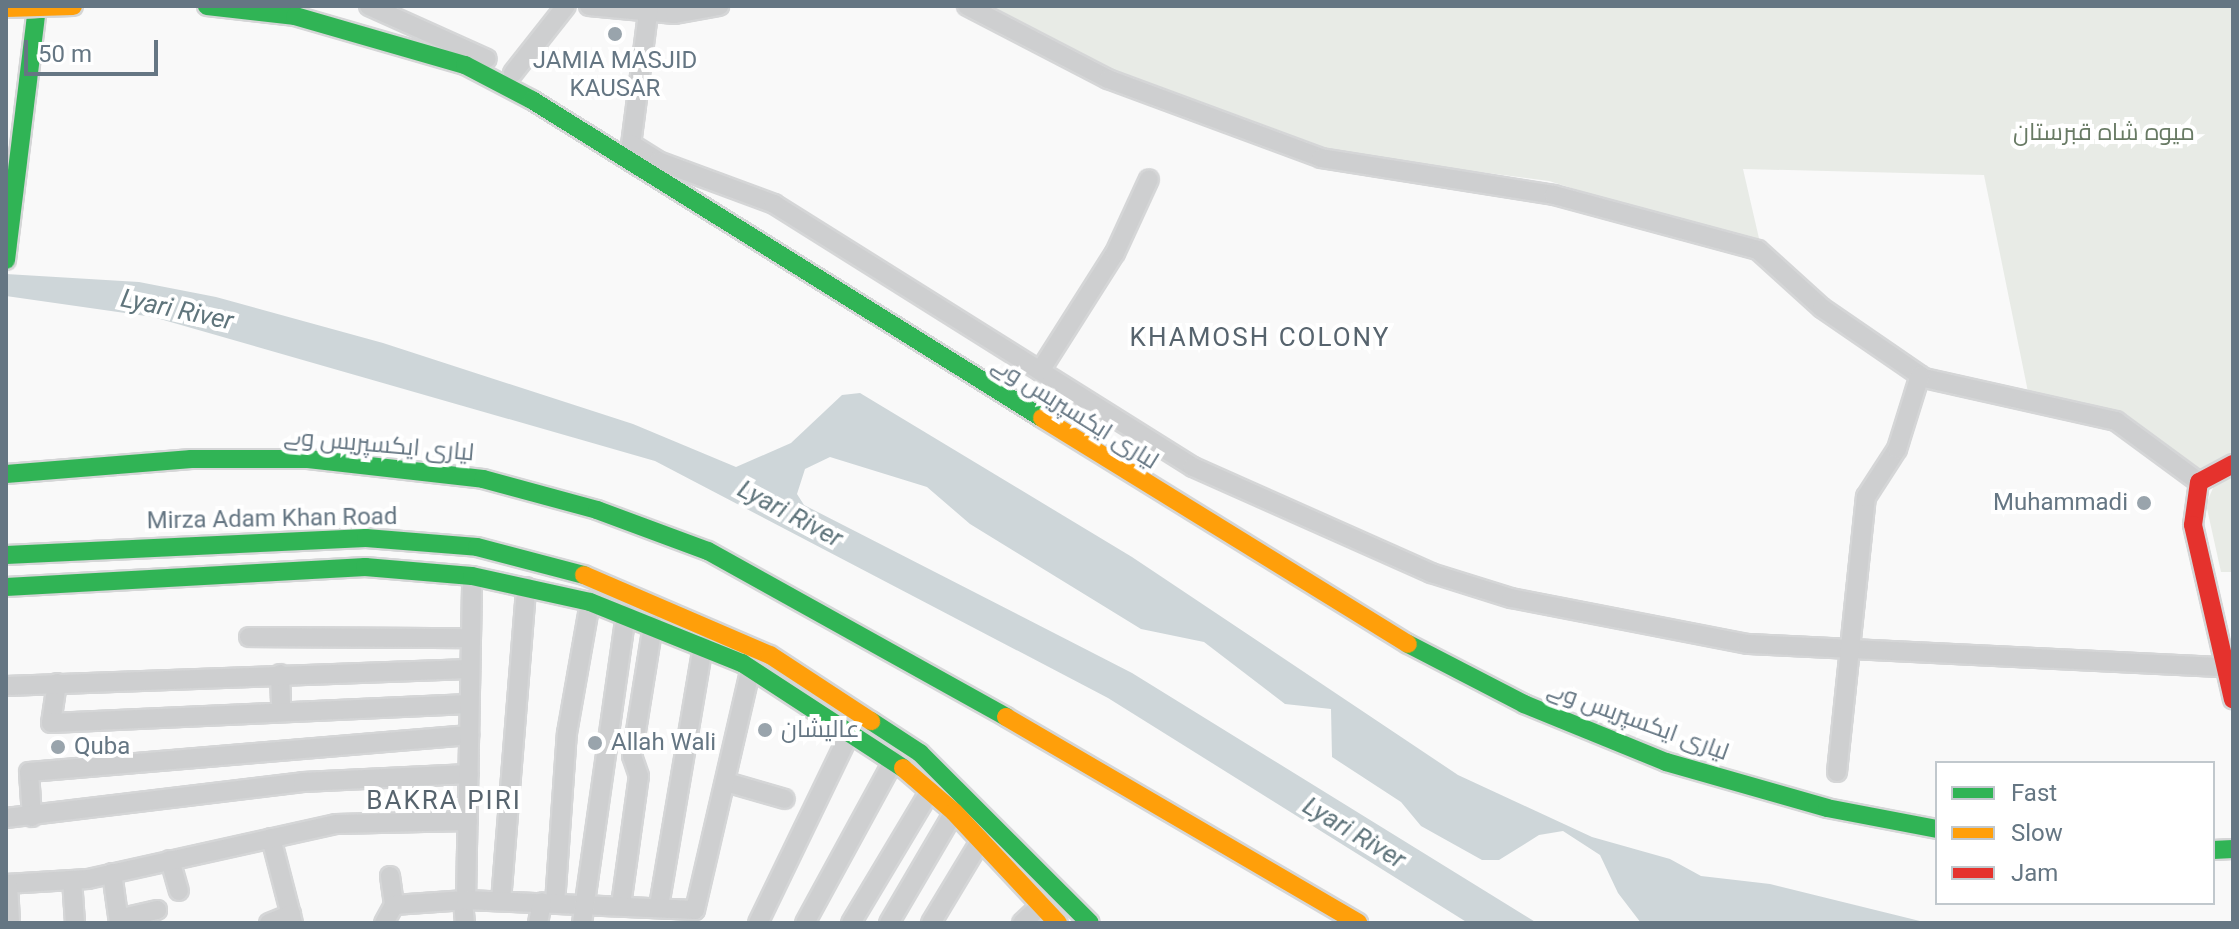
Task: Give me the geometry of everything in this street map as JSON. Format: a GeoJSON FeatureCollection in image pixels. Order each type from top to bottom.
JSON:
{"type":"FeatureCollection","features":[{"type":"Feature","properties":{"kind":"main road"},"geometry":{"type":"LineString","coordinates":[[6,260],[37,6]]}},
{"type":"Feature","properties":{"kind":"main road"},"geometry":{"type":"LineString","coordinates":[[6,8],[73,6]]}},
{"type":"Feature","properties":{"kind":"main road","name":"لیاری ایکسپریس وے"},"geometry":{"type":"LineString","coordinates":[[207,6],[295,16],[388,38],[465,65],[532,100],[1383,631],[1524,704],[1666,762],[1827,808],[1935,829]]}},
{"type":"Feature","properties":{"kind":"main road","name":"لیاری ایکسپریس وے"},"geometry":{"type":"LineString","coordinates":[[6,474],[191,459],[352,462],[483,479],[597,510],[708,551],[814,605],[1358,923]]}},
{"type":"Feature","properties":{"kind":"main road"},"geometry":{"type":"LineString","coordinates":[[2233,464],[2199,482],[2194,554],[2233,699]]}},
{"type":"Feature","properties":{"kind":"main road","name":"Mirza Adam Khan Road"},"geometry":{"type":"LineString","coordinates":[[6,555],[366,538],[477,547],[608,581],[770,655],[920,753],[1090,923]]}},
{"type":"Feature","properties":{"kind":"main road","name":"Mirza Adam Khan Road"},"geometry":{"type":"LineString","coordinates":[[6,587],[365,567],[472,576],[590,602],[653,625],[751,668],[894,760],[954,812],[1058,923]]}},
{"type":"Feature","properties":{"kind":"street"},"geometry":{"type":"LineString","coordinates":[[369,6],[513,73],[658,161],[774,204],[1193,467],[1431,573],[1511,598],[1705,637],[1849,653],[2225,667]]}},
{"type":"Feature","properties":{"kind":"street"},"geometry":{"type":"LineString","coordinates":[[513,73],[566,6]]}},
{"type":"Feature","properties":{"kind":"street"},"geometry":{"type":"LineString","coordinates":[[589,6],[649,9],[719,6]]}},
{"type":"Feature","properties":{"kind":"street"},"geometry":{"type":"LineString","coordinates":[[967,6],[1108,79],[1321,158],[1554,195],[1758,250],[1822,308],[1920,375],[2116,421],[2199,482]]}},
{"type":"Feature","properties":{"kind":"street"},"geometry":{"type":"LineString","coordinates":[[631,144],[649,9]]}},
{"type":"Feature","properties":{"kind":"street"},"geometry":{"type":"LineString","coordinates":[[1040,371],[1115,253],[1149,179]]}},
{"type":"Feature","properties":{"kind":"street"},"geometry":{"type":"LineString","coordinates":[[1837,772],[1866,497],[1897,449],[1920,375]]}},
{"type":"Feature","properties":{"kind":"street"},"geometry":{"type":"LineString","coordinates":[[465,923],[472,576]]}},
{"type":"Feature","properties":{"kind":"street"},"geometry":{"type":"LineString","coordinates":[[501,901],[526,587]]}},
{"type":"Feature","properties":{"kind":"street"},"geometry":{"type":"LineString","coordinates":[[538,923],[548,902],[567,733],[590,602]]}},
{"type":"Feature","properties":{"kind":"street"},"geometry":{"type":"LineString","coordinates":[[582,923],[626,614]]}},
{"type":"Feature","properties":{"kind":"street"},"geometry":{"type":"LineString","coordinates":[[628,911],[639,776],[632,756],[653,625]]}},
{"type":"Feature","properties":{"kind":"street"},"geometry":{"type":"LineString","coordinates":[[249,637],[470,638]]}},
{"type":"Feature","properties":{"kind":"street"},"geometry":{"type":"LineString","coordinates":[[665,913],[703,646]]}},
{"type":"Feature","properties":{"kind":"street"},"geometry":{"type":"LineString","coordinates":[[394,905],[465,900],[584,904],[665,913],[695,910],[751,668]]}},
{"type":"Feature","properties":{"kind":"street"},"geometry":{"type":"LineString","coordinates":[[6,686],[470,669]]}},
{"type":"Feature","properties":{"kind":"street"},"geometry":{"type":"LineString","coordinates":[[280,674],[281,712]]}},
{"type":"Feature","properties":{"kind":"street"},"geometry":{"type":"LineString","coordinates":[[57,683],[51,723],[469,704]]}},
{"type":"Feature","properties":{"kind":"street"},"geometry":{"type":"LineString","coordinates":[[758,923],[851,731]]}},
{"type":"Feature","properties":{"kind":"street"},"geometry":{"type":"LineString","coordinates":[[32,817],[29,772],[469,735]]}},
{"type":"Feature","properties":{"kind":"street"},"geometry":{"type":"LineString","coordinates":[[805,923],[894,760]]}},
{"type":"Feature","properties":{"kind":"street"},"geometry":{"type":"LineString","coordinates":[[6,818],[303,782],[469,774]]}},
{"type":"Feature","properties":{"kind":"street"},"geometry":{"type":"LineString","coordinates":[[726,782],[785,799]]}},
{"type":"Feature","properties":{"kind":"street"},"geometry":{"type":"LineString","coordinates":[[851,923],[930,791]]}},
{"type":"Feature","properties":{"kind":"street"},"geometry":{"type":"LineString","coordinates":[[889,923],[954,812]]}},
{"type":"Feature","properties":{"kind":"street"},"geometry":{"type":"LineString","coordinates":[[10,923],[7,884],[72,880],[112,873],[336,824],[468,821]]}},
{"type":"Feature","properties":{"kind":"street"},"geometry":{"type":"LineString","coordinates":[[269,923],[292,919],[271,838]]}},
{"type":"Feature","properties":{"kind":"street"},"geometry":{"type":"LineString","coordinates":[[931,923],[981,840]]}},
{"type":"Feature","properties":{"kind":"street"},"geometry":{"type":"LineString","coordinates":[[170,860],[179,891]]}},
{"type":"Feature","properties":{"kind":"street"},"geometry":{"type":"LineString","coordinates":[[112,873],[120,920],[157,910]]}},
{"type":"Feature","properties":{"kind":"street"},"geometry":{"type":"LineString","coordinates":[[384,923],[394,905],[390,876]]}},
{"type":"Feature","properties":{"kind":"street"},"geometry":{"type":"LineString","coordinates":[[72,880],[75,923]]}},
{"type":"Feature","properties":{"kind":"street"},"geometry":{"type":"LineString","coordinates":[[1022,923],[1040,906]]}},
{"type":"Feature","properties":{"kind":"green space","name":"میوہ شاہ قبرستان"},"geometry":{"type":"Polygon","coordinates":[[[977,6],[2233,6],[2233,572],[2221,572],[2206,504],[2213,488],[2123,415],[2028,392],[1984,175],[1743,169],[1761,247],[1549,181],[1334,153],[1113,72],[977,6]]]}},
{"type":"Feature","properties":{"kind":"water","name":"Lyari River"},"geometry":{"type":"Polygon","coordinates":[[[6,274],[139,282],[216,297],[383,343],[633,424],[736,467],[791,443],[842,395],[860,393],[1132,557],[1458,775],[1592,837],[1670,859],[1701,876],[1770,884],[1928,923],[1641,923],[1618,893],[1600,855],[1563,831],[1539,835],[1499,860],[1482,860],[1421,826],[1401,802],[1332,757],[1331,709],[1285,704],[1204,642],[1141,629],[970,524],[927,487],[830,457],[805,469],[797,494],[804,505],[1132,673],[1537,923],[1468,923],[1108,698],[655,461],[153,317],[6,296],[6,274]]]}},
{"type":"Feature","properties":{"kind":"traffic: fast"},"geometry":{"type":"LineString","coordinates":[[6,260],[37,6]]}},
{"type":"Feature","properties":{"kind":"traffic: fast"},"geometry":{"type":"LineString","coordinates":[[207,6],[295,16],[465,65],[532,100],[1042,418]]}},
{"type":"Feature","properties":{"kind":"traffic: fast"},"geometry":{"type":"LineString","coordinates":[[6,474],[191,459],[308,459],[483,479],[597,510],[708,551],[1006,717]]}},
{"type":"Feature","properties":{"kind":"traffic: fast"},"geometry":{"type":"LineString","coordinates":[[6,555],[366,538],[477,547],[584,575]]}},
{"type":"Feature","properties":{"kind":"traffic: fast"},"geometry":{"type":"LineString","coordinates":[[6,587],[365,567],[472,576],[590,602],[742,663],[903,768]]}},
{"type":"Feature","properties":{"kind":"traffic: fast"},"geometry":{"type":"LineString","coordinates":[[1408,644],[1524,704],[1666,762],[1827,808],[1935,829]]}},
{"type":"Feature","properties":{"kind":"traffic: fast"},"geometry":{"type":"LineString","coordinates":[[871,721],[920,753],[1090,923]]}},
{"type":"Feature","properties":{"kind":"traffic: fast"},"geometry":{"type":"LineString","coordinates":[[2215,850],[2233,849]]}},
{"type":"Feature","properties":{"kind":"traffic: slow"},"geometry":{"type":"LineString","coordinates":[[6,8],[73,6]]}},
{"type":"Feature","properties":{"kind":"traffic: slow"},"geometry":{"type":"LineString","coordinates":[[1042,418],[1408,644]]}},
{"type":"Feature","properties":{"kind":"traffic: slow"},"geometry":{"type":"LineString","coordinates":[[584,575],[770,655],[871,721]]}},
{"type":"Feature","properties":{"kind":"traffic: slow"},"geometry":{"type":"LineString","coordinates":[[1006,717],[1358,923]]}},
{"type":"Feature","properties":{"kind":"traffic: slow"},"geometry":{"type":"LineString","coordinates":[[903,768],[954,812],[1058,923]]}},
{"type":"Feature","properties":{"kind":"traffic: jam"},"geometry":{"type":"LineString","coordinates":[[2233,464],[2199,482],[2193,525],[2233,699]]}},
{"type":"Feature","properties":{"kind":"place","name":"JAMIA MASJID KAUSAR"},"geometry":{"type":"Point","coordinates":[615,34]}},
{"type":"Feature","properties":{"kind":"place","name":"Muhammadi"},"geometry":{"type":"Point","coordinates":[2144,503]}},
{"type":"Feature","properties":{"kind":"place","name":"عالیشان"},"geometry":{"type":"Point","coordinates":[765,730]}},
{"type":"Feature","properties":{"kind":"place","name":"Allah Wali"},"geometry":{"type":"Point","coordinates":[595,743]}},
{"type":"Feature","properties":{"kind":"place","name":"Quba"},"geometry":{"type":"Point","coordinates":[58,747]}},
{"type":"Feature","properties":{"kind":"district","name":"KHAMOSH COLONY"},"geometry":{"type":"Point","coordinates":[1260,338]}},
{"type":"Feature","properties":{"kind":"district","name":"BAKRA PIRI"},"geometry":{"type":"Point","coordinates":[444,801]}}]}
